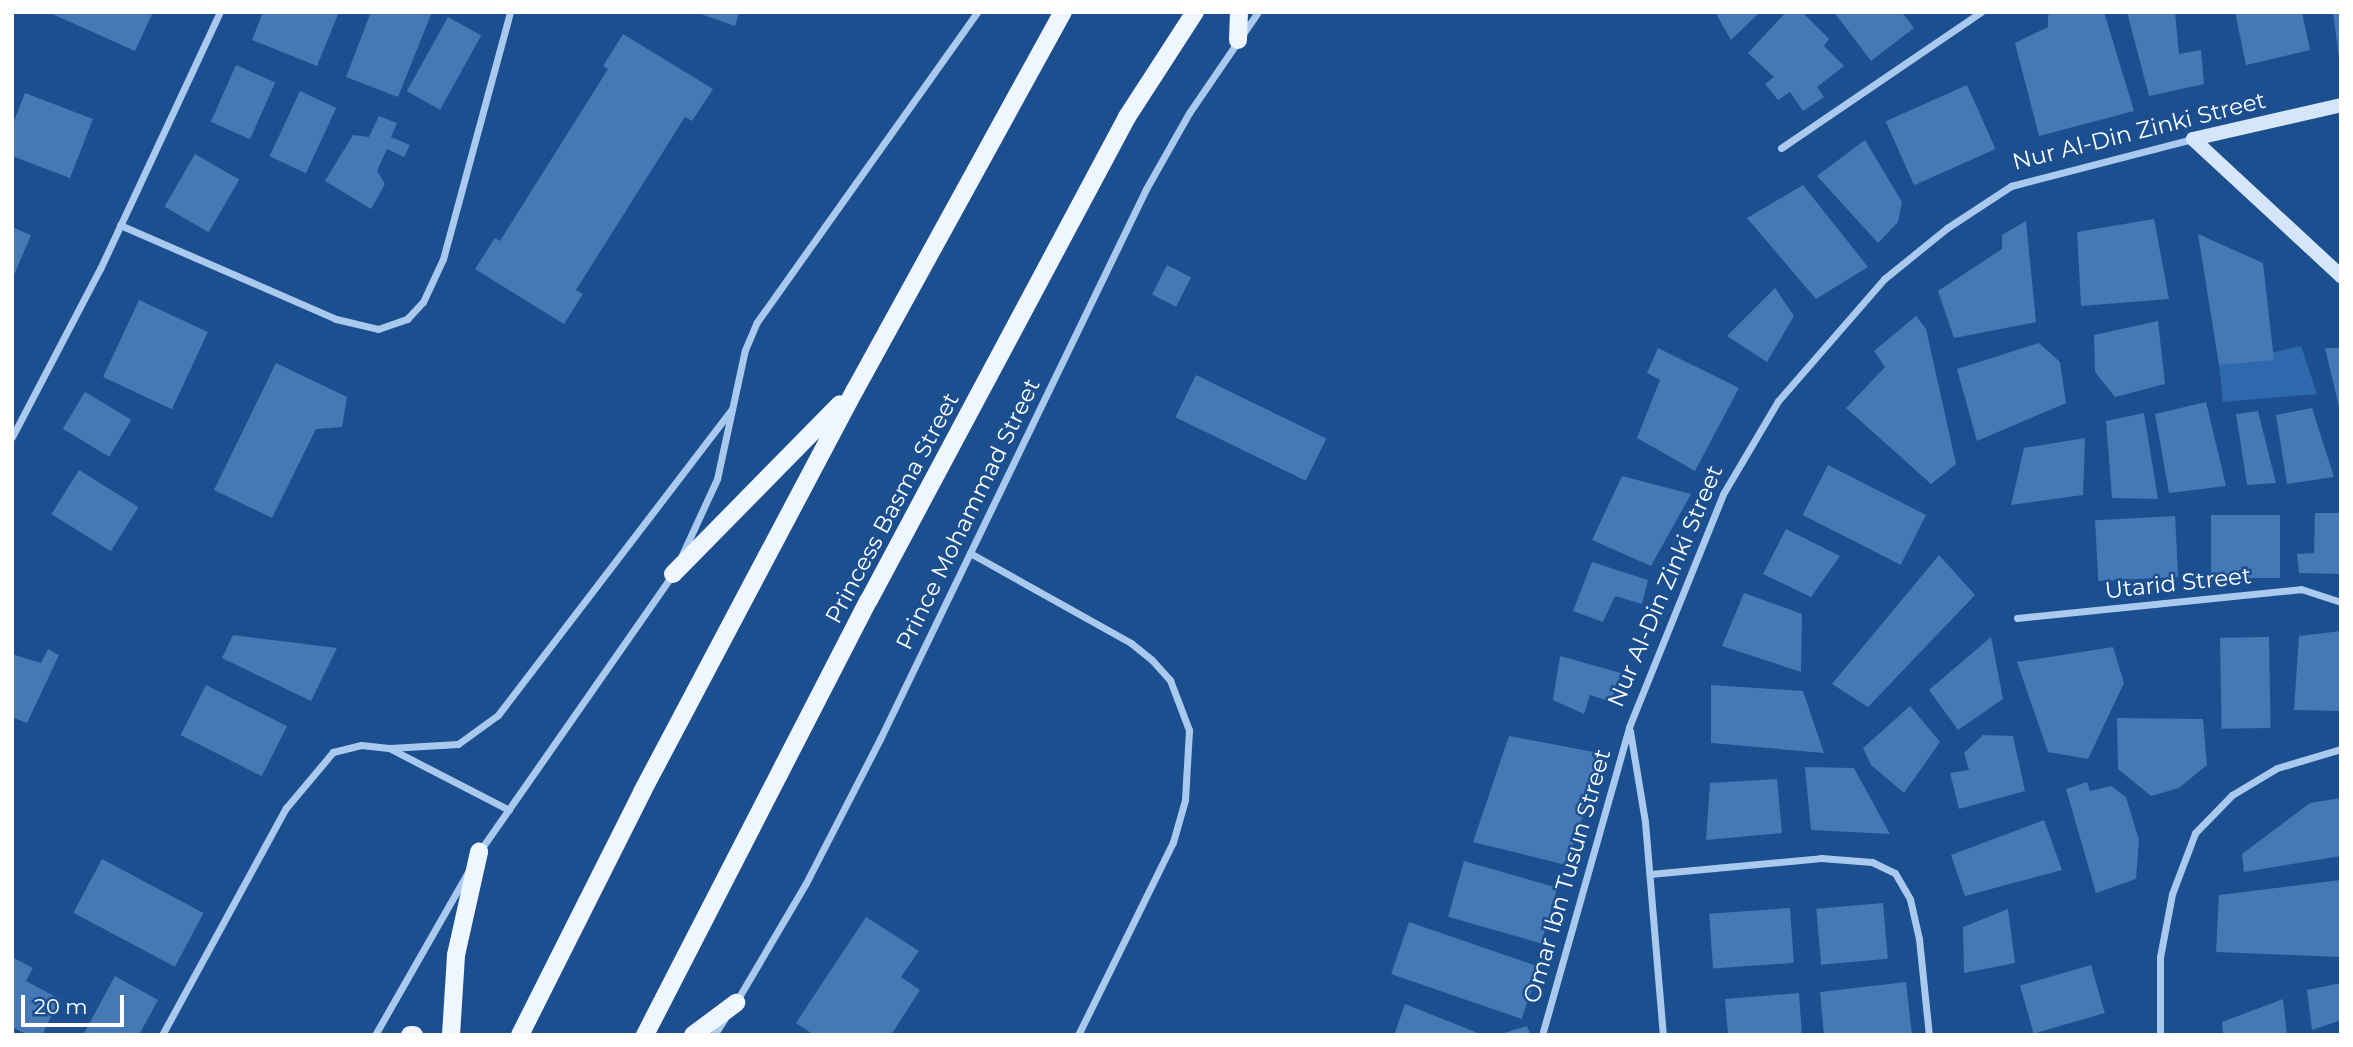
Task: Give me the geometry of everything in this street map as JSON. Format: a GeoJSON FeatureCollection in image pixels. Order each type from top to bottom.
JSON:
{"type":"FeatureCollection","features":[{"type":"Feature","properties":{"kind":"main road"},"geometry":{"type":"LineString","coordinates":[[520,1035],[642,792],[855,390],[1063,12]]}},
{"type":"Feature","properties":{"kind":"main road","name":"Princess Basma Street"},"geometry":{"type":"LineString","coordinates":[[645,1035],[869,600],[1127,117],[1195,12]]}},
{"type":"Feature","properties":{"kind":"main road"},"geometry":{"type":"LineString","coordinates":[[1238,40],[1240,12]]}},
{"type":"Feature","properties":{"kind":"main road"},"geometry":{"type":"LineString","coordinates":[[673,574],[855,390]]}},
{"type":"Feature","properties":{"kind":"main road"},"geometry":{"type":"LineString","coordinates":[[451,1035],[456,955],[479,852]]}},
{"type":"Feature","properties":{"kind":"main road"},"geometry":{"type":"LineString","coordinates":[[693,1035],[736,1003]]}},
{"type":"Feature","properties":{"kind":"street"},"geometry":{"type":"LineString","coordinates":[[12,437],[120,225],[220,12]]}},
{"type":"Feature","properties":{"kind":"street"},"geometry":{"type":"LineString","coordinates":[[120,225],[336,319],[378,329],[407,319],[423,302],[443,259],[510,12]]}},
{"type":"Feature","properties":{"kind":"street"},"geometry":{"type":"LineString","coordinates":[[376,1035],[479,852],[673,574],[717,479],[745,350],[769,302],[976,12]]}},
{"type":"Feature","properties":{"kind":"street","name":"Prince Mohammad Street"},"geometry":{"type":"LineString","coordinates":[[714,1035],[736,1003],[812,871],[1146,189],[1189,113],[1258,12]]}},
{"type":"Feature","properties":{"kind":"street"},"geometry":{"type":"LineString","coordinates":[[1781,148],[1982,12]]}},
{"type":"Feature","properties":{"kind":"street","name":"Nur Al-Din Zinki Street"},"geometry":{"type":"LineString","coordinates":[[1662,1035],[1650,874],[1629,727],[1723,494],[1778,401],[1884,279],[1947,228],[2011,186],[2193,139],[2341,105]]}},
{"type":"Feature","properties":{"kind":"street"},"geometry":{"type":"LineString","coordinates":[[2193,139],[2341,276]]}},
{"type":"Feature","properties":{"kind":"street"},"geometry":{"type":"LineString","coordinates":[[162,1035],[286,808],[310,775],[333,752],[361,745],[390,748],[458,744],[498,715],[733,407]]}},
{"type":"Feature","properties":{"kind":"street"},"geometry":{"type":"LineString","coordinates":[[970,553],[1131,643],[1152,660],[1170,680],[1189,730],[1185,800],[1173,842],[1079,1035]]}},
{"type":"Feature","properties":{"kind":"street","name":"Utarid Street"},"geometry":{"type":"LineString","coordinates":[[2017,618],[2301,589],[2341,602]]}},
{"type":"Feature","properties":{"kind":"street","name":"Omar Ibn Tusun Street"},"geometry":{"type":"LineString","coordinates":[[1542,1035],[1629,727]]}},
{"type":"Feature","properties":{"kind":"street"},"geometry":{"type":"LineString","coordinates":[[390,748],[509,810]]}},
{"type":"Feature","properties":{"kind":"street"},"geometry":{"type":"LineString","coordinates":[[2160,1035],[2160,957],[2172,894],[2195,833],[2232,795],[2277,768],[2341,750]]}},
{"type":"Feature","properties":{"kind":"street"},"geometry":{"type":"LineString","coordinates":[[1650,874],[1821,858],[1872,862],[1895,873],[1910,899],[1919,939],[1929,1035]]}},
{"type":"Feature","properties":{"kind":"shaded area"},"geometry":{"type":"Polygon","coordinates":[[[2301,346],[2317,394],[2223,402],[2219,365],[2301,346]]]}},
{"type":"Feature","properties":{"kind":"building"},"geometry":{"type":"Polygon","coordinates":[[[48,12],[153,12],[135,51],[48,12]]]}},
{"type":"Feature","properties":{"kind":"building"},"geometry":{"type":"Polygon","coordinates":[[[263,12],[339,12],[317,66],[252,40],[263,12]]]}},
{"type":"Feature","properties":{"kind":"building"},"geometry":{"type":"Polygon","coordinates":[[[371,12],[432,12],[398,97],[346,77],[371,12]]]}},
{"type":"Feature","properties":{"kind":"building"},"geometry":{"type":"Polygon","coordinates":[[[695,12],[739,12],[735,26],[695,12]]]}},
{"type":"Feature","properties":{"kind":"building"},"geometry":{"type":"Polygon","coordinates":[[[1715,12],[1760,12],[1731,40],[1715,12]]]}},
{"type":"Feature","properties":{"kind":"building"},"geometry":{"type":"Polygon","coordinates":[[[1786,12],[1802,12],[1829,39],[1824,46],[1844,66],[1817,87],[1824,97],[1803,111],[1790,92],[1778,100],[1765,84],[1774,77],[1748,53],[1786,12]]]}},
{"type":"Feature","properties":{"kind":"building"},"geometry":{"type":"Polygon","coordinates":[[[1834,12],[1902,12],[1914,28],[1871,61],[1834,12]]]}},
{"type":"Feature","properties":{"kind":"building"},"geometry":{"type":"Polygon","coordinates":[[[2057,12],[2104,12],[2134,111],[2039,136],[2015,43],[2048,27],[2048,15],[2057,12]]]}},
{"type":"Feature","properties":{"kind":"building"},"geometry":{"type":"Polygon","coordinates":[[[2127,12],[2175,12],[2179,54],[2201,50],[2204,84],[2149,96],[2127,12]]]}},
{"type":"Feature","properties":{"kind":"building"},"geometry":{"type":"Polygon","coordinates":[[[2235,12],[2302,12],[2310,50],[2246,65],[2235,12]]]}},
{"type":"Feature","properties":{"kind":"building"},"geometry":{"type":"Polygon","coordinates":[[[2333,12],[2341,12],[2341,58],[2339,58],[2333,12]]]}},
{"type":"Feature","properties":{"kind":"building"},"geometry":{"type":"Polygon","coordinates":[[[448,17],[481,35],[440,110],[407,91],[448,17]]]}},
{"type":"Feature","properties":{"kind":"building"},"geometry":{"type":"Polygon","coordinates":[[[623,34],[713,89],[692,121],[685,117],[576,290],[583,294],[564,324],[475,269],[495,238],[500,241],[608,69],[603,66],[623,34]]]}},
{"type":"Feature","properties":{"kind":"building"},"geometry":{"type":"Polygon","coordinates":[[[236,65],[275,82],[250,139],[211,122],[236,65]]]}},
{"type":"Feature","properties":{"kind":"building"},"geometry":{"type":"Polygon","coordinates":[[[1967,85],[1995,149],[1914,185],[1886,121],[1967,85]]]}},
{"type":"Feature","properties":{"kind":"building"},"geometry":{"type":"Polygon","coordinates":[[[300,91],[336,108],[306,173],[270,156],[300,91]]]}},
{"type":"Feature","properties":{"kind":"building"},"geometry":{"type":"Polygon","coordinates":[[[25,93],[93,119],[70,178],[12,156],[12,126],[25,93]]]}},
{"type":"Feature","properties":{"kind":"building"},"geometry":{"type":"Polygon","coordinates":[[[379,116],[397,123],[391,137],[410,145],[404,157],[387,149],[377,171],[385,184],[371,209],[325,181],[353,135],[369,137],[379,116]]]}},
{"type":"Feature","properties":{"kind":"building"},"geometry":{"type":"Polygon","coordinates":[[[1865,140],[1902,202],[1898,222],[1878,243],[1817,176],[1865,140]]]}},
{"type":"Feature","properties":{"kind":"building"},"geometry":{"type":"Polygon","coordinates":[[[195,154],[239,180],[209,232],[164,207],[195,154]]]}},
{"type":"Feature","properties":{"kind":"building"},"geometry":{"type":"Polygon","coordinates":[[[1803,185],[1868,267],[1816,299],[1747,218],[1803,185]]]}},
{"type":"Feature","properties":{"kind":"building"},"geometry":{"type":"Polygon","coordinates":[[[2154,219],[2169,299],[2081,306],[2077,232],[2154,219]]]}},
{"type":"Feature","properties":{"kind":"building"},"geometry":{"type":"Polygon","coordinates":[[[2026,221],[2036,322],[1954,338],[1938,291],[2002,249],[2002,235],[2026,221]]]}},
{"type":"Feature","properties":{"kind":"building"},"geometry":{"type":"Polygon","coordinates":[[[12,227],[31,235],[12,280],[12,227]]]}},
{"type":"Feature","properties":{"kind":"building"},"geometry":{"type":"Polygon","coordinates":[[[2198,234],[2263,263],[2274,360],[2219,365],[2198,234]]]}},
{"type":"Feature","properties":{"kind":"building"},"geometry":{"type":"Polygon","coordinates":[[[1167,265],[1191,277],[1176,307],[1152,294],[1167,265]]]}},
{"type":"Feature","properties":{"kind":"building"},"geometry":{"type":"Polygon","coordinates":[[[1775,288],[1794,316],[1767,362],[1727,336],[1775,288]]]}},
{"type":"Feature","properties":{"kind":"building"},"geometry":{"type":"Polygon","coordinates":[[[139,300],[208,332],[172,409],[103,377],[139,300]]]}},
{"type":"Feature","properties":{"kind":"building"},"geometry":{"type":"Polygon","coordinates":[[[1916,316],[1926,329],[1956,464],[1931,484],[1846,408],[1885,367],[1874,351],[1916,316]]]}},
{"type":"Feature","properties":{"kind":"building"},"geometry":{"type":"Polygon","coordinates":[[[2158,321],[2165,384],[2115,397],[2095,372],[2094,335],[2158,321]]]}},
{"type":"Feature","properties":{"kind":"building"},"geometry":{"type":"Polygon","coordinates":[[[2039,343],[2060,362],[2066,403],[1977,441],[1957,369],[2039,343]]]}},
{"type":"Feature","properties":{"kind":"building"},"geometry":{"type":"Polygon","coordinates":[[[1658,348],[1739,388],[1695,471],[1637,438],[1660,380],[1647,373],[1658,348]]]}},
{"type":"Feature","properties":{"kind":"building"},"geometry":{"type":"Polygon","coordinates":[[[2325,348],[2341,348],[2341,411],[2340,411],[2325,348]]]}},
{"type":"Feature","properties":{"kind":"building"},"geometry":{"type":"Polygon","coordinates":[[[276,363],[347,397],[342,427],[316,429],[272,518],[214,490],[276,363]]]}},
{"type":"Feature","properties":{"kind":"building"},"geometry":{"type":"Polygon","coordinates":[[[1196,375],[1326,439],[1306,481],[1175,417],[1196,375]]]}},
{"type":"Feature","properties":{"kind":"building"},"geometry":{"type":"Polygon","coordinates":[[[85,392],[131,420],[109,457],[63,429],[85,392]]]}},
{"type":"Feature","properties":{"kind":"building"},"geometry":{"type":"Polygon","coordinates":[[[2206,402],[2226,486],[2169,493],[2155,414],[2206,402]]]}},
{"type":"Feature","properties":{"kind":"building"},"geometry":{"type":"Polygon","coordinates":[[[2312,408],[2334,477],[2287,484],[2276,415],[2312,408]]]}},
{"type":"Feature","properties":{"kind":"building"},"geometry":{"type":"Polygon","coordinates":[[[2258,411],[2276,483],[2247,485],[2236,414],[2258,411]]]}},
{"type":"Feature","properties":{"kind":"building"},"geometry":{"type":"Polygon","coordinates":[[[2144,413],[2158,499],[2112,498],[2106,421],[2144,413]]]}},
{"type":"Feature","properties":{"kind":"building"},"geometry":{"type":"Polygon","coordinates":[[[2085,438],[2083,495],[2011,505],[2024,448],[2085,438]]]}},
{"type":"Feature","properties":{"kind":"building"},"geometry":{"type":"Polygon","coordinates":[[[1828,465],[1926,515],[1901,565],[1803,515],[1828,465]]]}},
{"type":"Feature","properties":{"kind":"building"},"geometry":{"type":"Polygon","coordinates":[[[79,470],[138,507],[111,551],[51,514],[79,470]]]}},
{"type":"Feature","properties":{"kind":"building"},"geometry":{"type":"Polygon","coordinates":[[[1622,476],[1691,494],[1651,566],[1592,540],[1622,476]]]}},
{"type":"Feature","properties":{"kind":"building"},"geometry":{"type":"Polygon","coordinates":[[[2315,513],[2341,513],[2341,574],[2299,573],[2297,554],[2314,553],[2315,513]]]}},
{"type":"Feature","properties":{"kind":"building"},"geometry":{"type":"Polygon","coordinates":[[[2211,515],[2280,515],[2280,578],[2211,578],[2211,515]]]}},
{"type":"Feature","properties":{"kind":"building"},"geometry":{"type":"Polygon","coordinates":[[[2175,516],[2178,577],[2098,581],[2095,520],[2175,516]]]}},
{"type":"Feature","properties":{"kind":"building"},"geometry":{"type":"Polygon","coordinates":[[[1786,529],[1840,556],[1811,597],[1763,574],[1786,529]]]}},
{"type":"Feature","properties":{"kind":"building"},"geometry":{"type":"Polygon","coordinates":[[[1939,555],[1975,595],[1868,707],[1832,684],[1939,555]]]}},
{"type":"Feature","properties":{"kind":"building"},"geometry":{"type":"Polygon","coordinates":[[[1592,562],[1648,580],[1642,604],[1615,596],[1603,622],[1573,611],[1592,562]]]}},
{"type":"Feature","properties":{"kind":"building"},"geometry":{"type":"Polygon","coordinates":[[[1744,593],[1802,614],[1801,672],[1722,646],[1744,593]]]}},
{"type":"Feature","properties":{"kind":"building"},"geometry":{"type":"Polygon","coordinates":[[[2341,631],[2341,711],[2294,710],[2299,636],[2341,631]]]}},
{"type":"Feature","properties":{"kind":"building"},"geometry":{"type":"Polygon","coordinates":[[[233,635],[337,648],[311,701],[222,658],[233,635]]]}},
{"type":"Feature","properties":{"kind":"building"},"geometry":{"type":"Polygon","coordinates":[[[1991,637],[2003,699],[1958,730],[1929,690],[1991,637]]]}},
{"type":"Feature","properties":{"kind":"building"},"geometry":{"type":"Polygon","coordinates":[[[2269,637],[2271,728],[2222,729],[2220,638],[2269,637]]]}},
{"type":"Feature","properties":{"kind":"building"},"geometry":{"type":"Polygon","coordinates":[[[2113,647],[2124,683],[2088,759],[2048,752],[2017,662],[2113,647]]]}},
{"type":"Feature","properties":{"kind":"building"},"geometry":{"type":"Polygon","coordinates":[[[48,649],[59,655],[27,723],[12,717],[12,654],[41,663],[48,649]]]}},
{"type":"Feature","properties":{"kind":"building"},"geometry":{"type":"Polygon","coordinates":[[[1560,656],[1621,673],[1611,702],[1590,695],[1584,714],[1553,700],[1560,656]]]}},
{"type":"Feature","properties":{"kind":"building"},"geometry":{"type":"Polygon","coordinates":[[[206,685],[287,726],[262,776],[181,735],[206,685]]]}},
{"type":"Feature","properties":{"kind":"building"},"geometry":{"type":"Polygon","coordinates":[[[1711,685],[1803,691],[1824,753],[1711,743],[1711,685]]]}},
{"type":"Feature","properties":{"kind":"building"},"geometry":{"type":"Polygon","coordinates":[[[1910,706],[1940,742],[1904,793],[1871,765],[1863,748],[1910,706]]]}},
{"type":"Feature","properties":{"kind":"building"},"geometry":{"type":"Polygon","coordinates":[[[2117,718],[2203,719],[2207,765],[2179,788],[2151,796],[2118,769],[2117,718]]]}},
{"type":"Feature","properties":{"kind":"building"},"geometry":{"type":"Polygon","coordinates":[[[1983,735],[2013,736],[2025,791],[1959,809],[1950,773],[1969,770],[1964,753],[1983,735]]]}},
{"type":"Feature","properties":{"kind":"building"},"geometry":{"type":"Polygon","coordinates":[[[1509,736],[1604,754],[1566,865],[1473,842],[1509,736]]]}},
{"type":"Feature","properties":{"kind":"building"},"geometry":{"type":"Polygon","coordinates":[[[1805,767],[1854,768],[1890,834],[1811,830],[1805,767]]]}},
{"type":"Feature","properties":{"kind":"building"},"geometry":{"type":"Polygon","coordinates":[[[1777,779],[1782,833],[1706,840],[1710,783],[1777,779]]]}},
{"type":"Feature","properties":{"kind":"building"},"geometry":{"type":"Polygon","coordinates":[[[2087,782],[2090,791],[2111,786],[2126,797],[2139,840],[2136,879],[2096,893],[2066,789],[2087,782]]]}},
{"type":"Feature","properties":{"kind":"building"},"geometry":{"type":"Polygon","coordinates":[[[2341,798],[2341,856],[2244,872],[2242,854],[2310,803],[2341,798]]]}},
{"type":"Feature","properties":{"kind":"building"},"geometry":{"type":"Polygon","coordinates":[[[2044,820],[2062,870],[1965,896],[1951,855],[2044,820]]]}},
{"type":"Feature","properties":{"kind":"building"},"geometry":{"type":"Polygon","coordinates":[[[102,859],[204,913],[175,967],[73,913],[102,859]]]}},
{"type":"Feature","properties":{"kind":"building"},"geometry":{"type":"Polygon","coordinates":[[[1464,861],[1557,888],[1541,943],[1448,917],[1464,861]]]}},
{"type":"Feature","properties":{"kind":"building"},"geometry":{"type":"Polygon","coordinates":[[[2341,880],[2341,957],[2216,952],[2219,895],[2341,880]]]}},
{"type":"Feature","properties":{"kind":"building"},"geometry":{"type":"Polygon","coordinates":[[[1883,903],[1888,959],[1821,965],[1816,909],[1883,903]]]}},
{"type":"Feature","properties":{"kind":"building"},"geometry":{"type":"Polygon","coordinates":[[[1790,908],[1794,963],[1713,969],[1709,914],[1790,908]]]}},
{"type":"Feature","properties":{"kind":"building"},"geometry":{"type":"Polygon","coordinates":[[[2008,909],[2015,963],[1964,973],[1963,927],[2008,909]]]}},
{"type":"Feature","properties":{"kind":"building"},"geometry":{"type":"Polygon","coordinates":[[[866,917],[919,951],[901,977],[920,990],[891,1035],[814,1035],[796,1023],[866,917]]]}},
{"type":"Feature","properties":{"kind":"building"},"geometry":{"type":"Polygon","coordinates":[[[1409,922],[1539,967],[1522,1019],[1391,974],[1409,922]]]}},
{"type":"Feature","properties":{"kind":"building"},"geometry":{"type":"Polygon","coordinates":[[[12,957],[33,968],[26,981],[60,999],[42,1035],[28,1035],[12,1027],[12,957]]]}},
{"type":"Feature","properties":{"kind":"building"},"geometry":{"type":"Polygon","coordinates":[[[2091,965],[2105,1013],[2034,1033],[2020,985],[2091,965]]]}},
{"type":"Feature","properties":{"kind":"building"},"geometry":{"type":"Polygon","coordinates":[[[115,976],[158,1000],[139,1035],[83,1035],[115,976]]]}},
{"type":"Feature","properties":{"kind":"building"},"geometry":{"type":"Polygon","coordinates":[[[1906,982],[1912,1035],[1824,1035],[1820,992],[1906,982]]]}},
{"type":"Feature","properties":{"kind":"building"},"geometry":{"type":"Polygon","coordinates":[[[2341,983],[2341,1020],[2312,1030],[2307,990],[2341,983]]]}},
{"type":"Feature","properties":{"kind":"building"},"geometry":{"type":"Polygon","coordinates":[[[1799,993],[1802,1035],[1728,1035],[1725,999],[1799,993]]]}},
{"type":"Feature","properties":{"kind":"building"},"geometry":{"type":"Polygon","coordinates":[[[2283,999],[2287,1035],[2223,1035],[2222,1022],[2283,999]]]}},
{"type":"Feature","properties":{"kind":"building"},"geometry":{"type":"Polygon","coordinates":[[[1405,1004],[1483,1035],[1394,1035],[1405,1004]]]}},
{"type":"Feature","properties":{"kind":"building"},"geometry":{"type":"Polygon","coordinates":[[[1527,1026],[1531,1035],[1501,1035],[1501,1034],[1527,1026]]]}}]}
